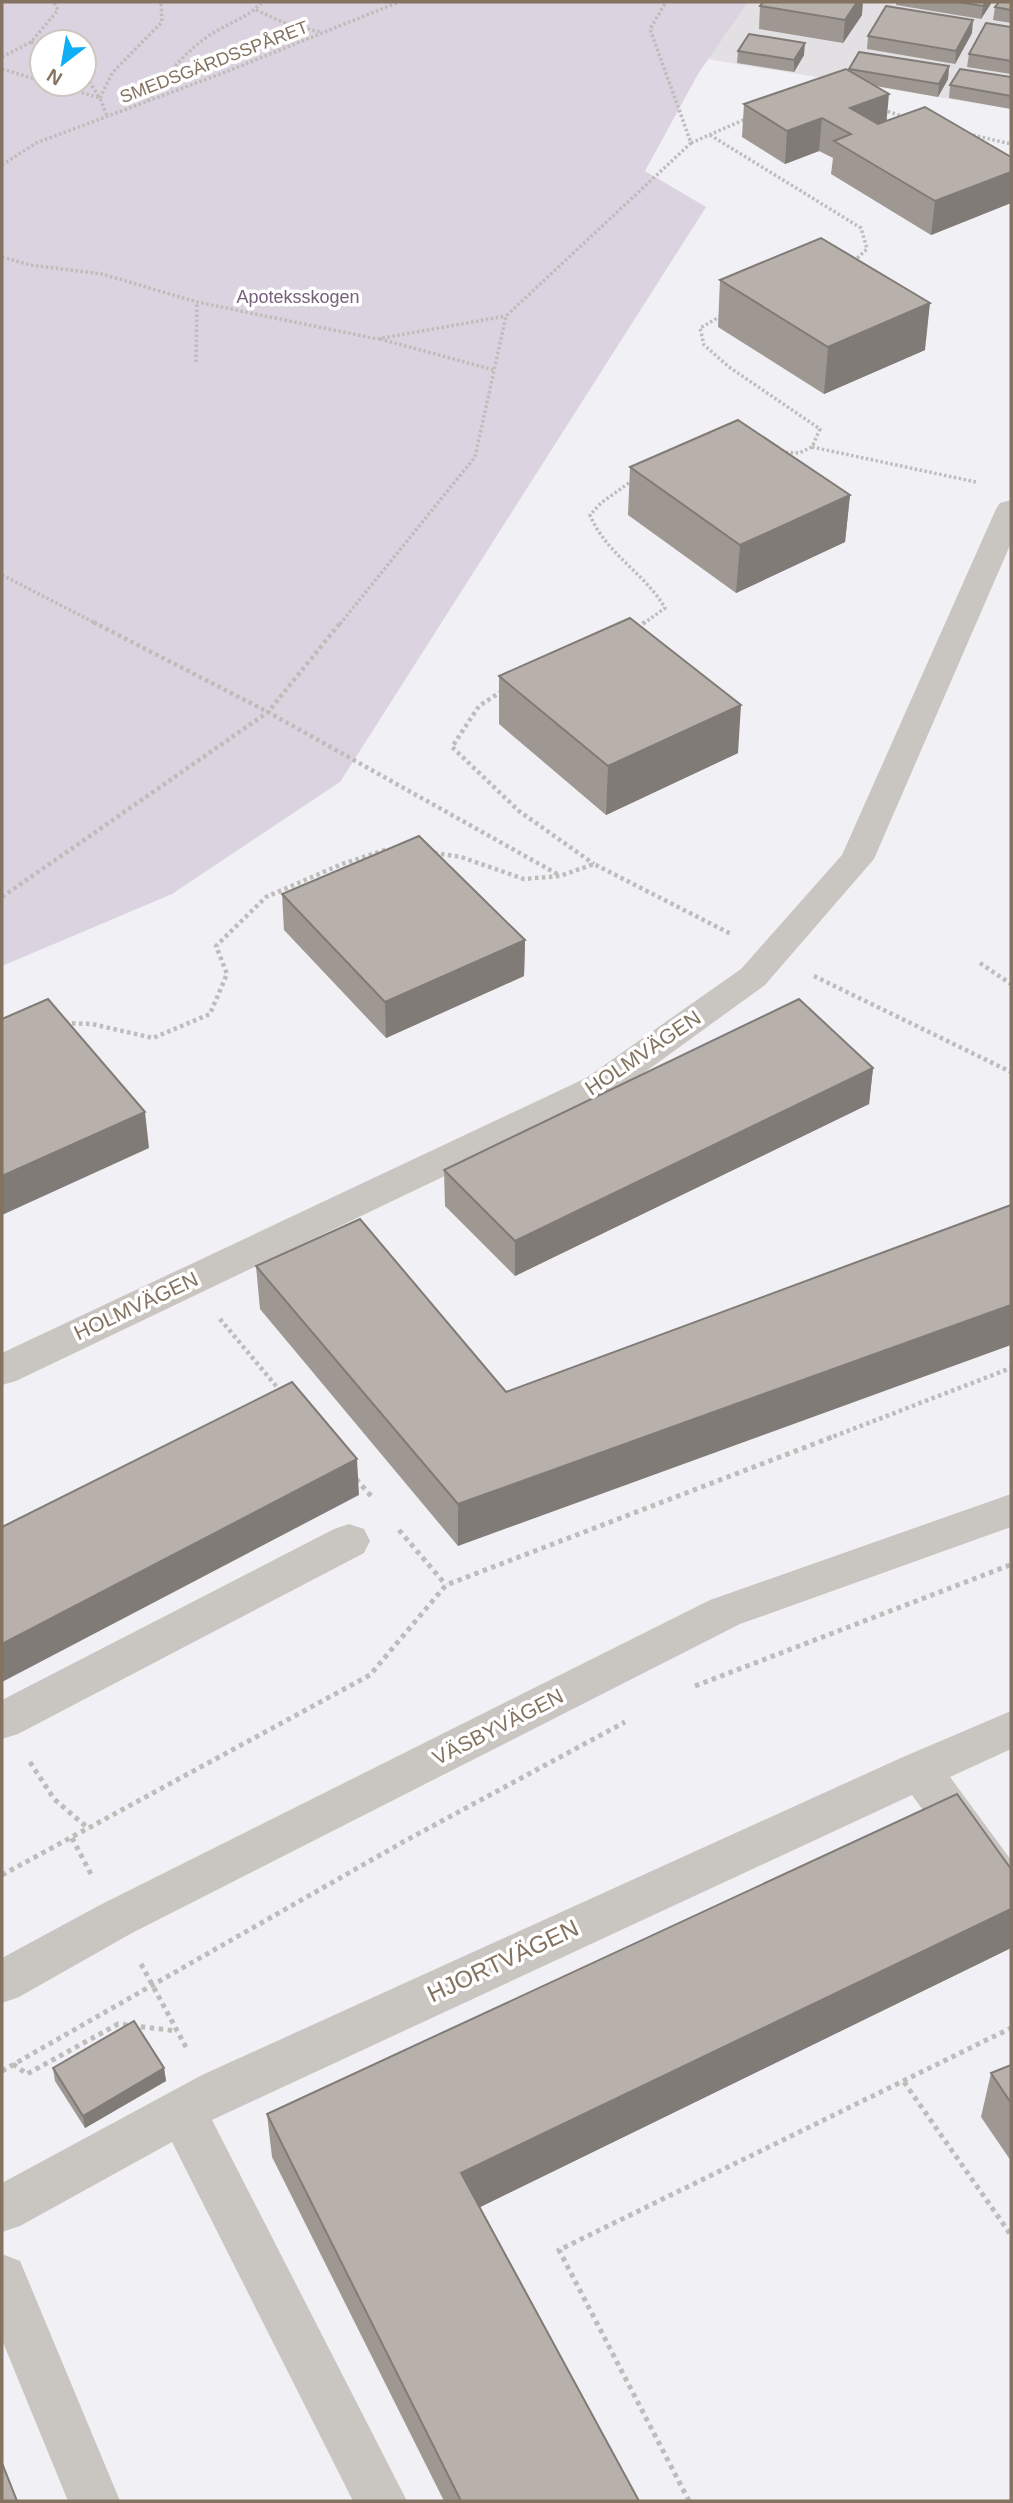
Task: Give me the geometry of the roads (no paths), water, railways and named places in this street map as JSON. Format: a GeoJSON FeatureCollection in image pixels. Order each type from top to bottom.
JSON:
{"type":"FeatureCollection","features":[{"type":"Feature","properties":{"kind":"street","name":"HOLMVÄGEN"},"geometry":{"type":"LineString","coordinates":[[2,1370],[599,1087],[753,977],[857,859],[1011,509]]}},
{"type":"Feature","properties":{"kind":"street","name":"VÄSBYVÄGEN"},"geometry":{"type":"LineString","coordinates":[[2,1982],[116,1920],[725,1612],[1011,1510]]}},
{"type":"Feature","properties":{"kind":"street"},"geometry":{"type":"LineString","coordinates":[[2,1721],[349,1541]]}},
{"type":"Feature","properties":{"kind":"street","name":"HJORTVÄGEN"},"geometry":{"type":"LineString","coordinates":[[2,2209],[181,2110],[1011,1729]]}},
{"type":"Feature","properties":{"kind":"street"},"geometry":{"type":"LineString","coordinates":[[919,1770],[1011,1896]]}},
{"type":"Feature","properties":{"kind":"street"},"geometry":{"type":"LineString","coordinates":[[181,2110],[381,2501]]}},
{"type":"Feature","properties":{"kind":"street"},"geometry":{"type":"LineString","coordinates":[[2,2278],[93,2501]]}},
{"type":"Feature","properties":{"kind":"park label","name":"Apoteksskogen"},"geometry":{"type":"Point","coordinates":[298,297]}}]}
